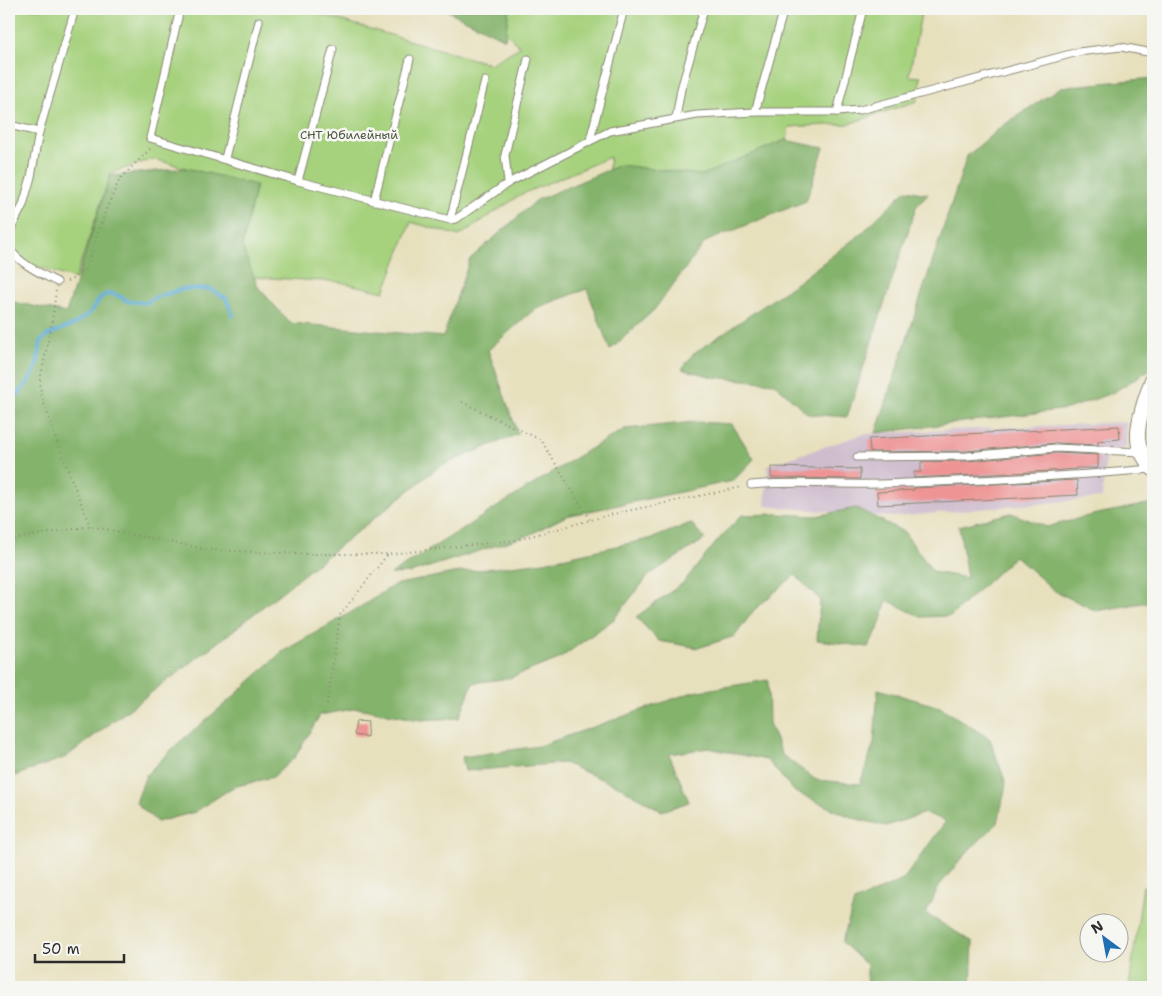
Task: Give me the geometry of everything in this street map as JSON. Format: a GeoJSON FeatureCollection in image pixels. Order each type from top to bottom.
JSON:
{"type":"FeatureCollection","features":[{"type":"Feature","properties":{"kind":"street"},"geometry":{"type":"LineString","coordinates":[[1153,377],[1139,426],[1138,439],[1141,452],[1153,469]]}},
{"type":"Feature","properties":{"kind":"lane"},"geometry":{"type":"LineString","coordinates":[[9,233],[23,205],[31,177],[39,132],[75,9]]}},
{"type":"Feature","properties":{"kind":"lane"},"geometry":{"type":"LineString","coordinates":[[180,9],[150,138],[374,201],[450,220],[456,219],[508,183],[610,131],[697,115],[860,110],[1078,52],[1121,47],[1153,53]]}},
{"type":"Feature","properties":{"kind":"lane"},"geometry":{"type":"LineString","coordinates":[[590,140],[624,9]]}},
{"type":"Feature","properties":{"kind":"lane"},"geometry":{"type":"LineString","coordinates":[[676,118],[681,89],[704,9]]}},
{"type":"Feature","properties":{"kind":"lane"},"geometry":{"type":"LineString","coordinates":[[755,112],[784,9]]}},
{"type":"Feature","properties":{"kind":"lane"},"geometry":{"type":"LineString","coordinates":[[838,112],[864,9]]}},
{"type":"Feature","properties":{"kind":"lane"},"geometry":{"type":"LineString","coordinates":[[225,158],[259,21]]}},
{"type":"Feature","properties":{"kind":"lane"},"geometry":{"type":"LineString","coordinates":[[298,180],[333,49]]}},
{"type":"Feature","properties":{"kind":"lane"},"geometry":{"type":"LineString","coordinates":[[374,201],[410,59]]}},
{"type":"Feature","properties":{"kind":"lane"},"geometry":{"type":"LineString","coordinates":[[508,183],[505,155],[528,59]]}},
{"type":"Feature","properties":{"kind":"lane"},"geometry":{"type":"LineString","coordinates":[[450,220],[485,81]]}},
{"type":"Feature","properties":{"kind":"lane"},"geometry":{"type":"LineString","coordinates":[[9,126],[39,132]]}},
{"type":"Feature","properties":{"kind":"lane"},"geometry":{"type":"LineString","coordinates":[[9,248],[12,254],[56,282]]}},
{"type":"Feature","properties":{"kind":"lane"},"geometry":{"type":"LineString","coordinates":[[856,458],[967,456],[1056,448],[1141,452]]}},
{"type":"Feature","properties":{"kind":"lane"},"geometry":{"type":"LineString","coordinates":[[752,485],[779,482],[856,484],[1002,481],[1153,469]]}},
{"type":"Feature","properties":{"kind":"path"},"geometry":{"type":"LineString","coordinates":[[90,526],[58,446],[41,394],[40,380],[52,327],[56,282],[71,280],[83,271],[120,179],[154,145],[156,139]]}},
{"type":"Feature","properties":{"kind":"path"},"geometry":{"type":"LineString","coordinates":[[462,402],[541,440],[590,520]]}},
{"type":"Feature","properties":{"kind":"path"},"geometry":{"type":"LineString","coordinates":[[9,540],[90,526],[209,550],[304,554],[388,554],[516,540],[613,514],[752,485]]}},
{"type":"Feature","properties":{"kind":"path"},"geometry":{"type":"LineString","coordinates":[[327,704],[340,615],[388,554]]}},
{"type":"Feature","properties":{"kind":"shaded area"},"geometry":{"type":"Polygon","coordinates":[[[1126,422],[1127,447],[1106,455],[1102,498],[893,517],[765,506],[768,465],[864,434],[1126,422]]]}},
{"type":"Feature","properties":{"kind":"green space","name":"СНТ Юбилейный"},"geometry":{"type":"Polygon","coordinates":[[[9,9],[302,9],[490,64],[520,47],[499,26],[510,9],[922,9],[909,76],[921,77],[917,101],[848,124],[789,127],[787,142],[715,179],[608,178],[610,157],[522,194],[459,236],[411,222],[384,292],[340,282],[236,276],[255,187],[153,159],[111,173],[75,279],[25,263],[9,247],[9,229],[13,217],[9,219],[9,9]]]}},
{"type":"Feature","properties":{"kind":"green space"},"geometry":{"type":"Polygon","coordinates":[[[444,9],[509,9],[505,39],[444,9]]]}},
{"type":"Feature","properties":{"kind":"green space"},"geometry":{"type":"Polygon","coordinates":[[[1153,78],[1153,357],[1151,369],[1112,393],[1067,409],[876,433],[967,156],[1001,127],[1061,87],[1153,78]]]}},
{"type":"Feature","properties":{"kind":"green space"},"geometry":{"type":"Polygon","coordinates":[[[785,140],[824,148],[806,201],[705,242],[654,310],[610,350],[587,289],[536,308],[488,350],[518,434],[440,466],[226,636],[66,757],[9,778],[9,301],[66,313],[110,176],[186,168],[256,185],[242,246],[258,287],[290,323],[443,337],[470,259],[537,200],[620,165],[702,175],[785,140]]]}},
{"type":"Feature","properties":{"kind":"green space"},"geometry":{"type":"Polygon","coordinates":[[[906,190],[928,194],[916,207],[847,417],[808,414],[774,383],[713,377],[682,369],[693,354],[794,285],[862,233],[906,190]]]}},
{"type":"Feature","properties":{"kind":"green space"},"geometry":{"type":"Polygon","coordinates":[[[695,422],[732,424],[754,459],[733,481],[566,516],[529,535],[410,573],[391,574],[583,453],[625,429],[695,422]]]}},
{"type":"Feature","properties":{"kind":"green space"},"geometry":{"type":"Polygon","coordinates":[[[1153,503],[1153,585],[1148,602],[1096,611],[1055,591],[1015,556],[951,616],[921,617],[887,600],[878,629],[868,647],[817,640],[820,600],[795,575],[754,610],[735,636],[698,648],[659,641],[636,617],[683,583],[720,538],[742,515],[816,516],[856,508],[904,532],[933,572],[967,578],[959,526],[1011,513],[1047,527],[1092,515],[1153,503]]]}},
{"type":"Feature","properties":{"kind":"green space"},"geometry":{"type":"Polygon","coordinates":[[[691,523],[705,539],[649,575],[614,619],[559,659],[509,678],[473,683],[459,718],[420,720],[358,708],[320,715],[295,757],[273,777],[233,787],[195,812],[157,822],[136,803],[146,775],[175,746],[232,698],[282,652],[362,606],[394,585],[453,573],[544,562],[653,538],[691,523]]]}},
{"type":"Feature","properties":{"kind":"green space"},"geometry":{"type":"Polygon","coordinates":[[[768,680],[769,723],[782,755],[816,780],[860,784],[874,743],[878,689],[940,707],[990,739],[1006,784],[998,823],[969,850],[939,886],[926,914],[973,942],[971,987],[867,987],[867,965],[842,942],[854,902],[903,880],[946,821],[925,813],[886,826],[853,818],[795,792],[767,760],[708,748],[669,754],[689,802],[662,811],[620,787],[564,763],[465,771],[462,757],[539,746],[693,692],[768,680]]]}},
{"type":"Feature","properties":{"kind":"green space"},"geometry":{"type":"Polygon","coordinates":[[[1143,886],[1153,888],[1153,987],[1129,987],[1143,886]]]}},
{"type":"Feature","properties":{"kind":"building"},"geometry":{"type":"Polygon","coordinates":[[[1119,426],[1120,439],[1098,441],[1098,445],[1056,443],[967,451],[870,452],[869,439],[1119,426]]]}},
{"type":"Feature","properties":{"kind":"building"},"geometry":{"type":"Polygon","coordinates":[[[1056,453],[1098,455],[1098,468],[914,478],[914,472],[921,472],[921,462],[967,461],[1056,453]]]}},
{"type":"Feature","properties":{"kind":"building"},"geometry":{"type":"Polygon","coordinates":[[[771,467],[860,469],[860,479],[771,478],[771,467]]]}},
{"type":"Feature","properties":{"kind":"building"},"geometry":{"type":"Polygon","coordinates":[[[1077,480],[1078,495],[878,505],[877,492],[914,490],[914,488],[1077,480]]]}},
{"type":"Feature","properties":{"kind":"building"},"geometry":{"type":"Polygon","coordinates":[[[356,721],[368,722],[367,737],[354,735],[356,721]]]}},
{"type":"Feature","properties":{"kind":"waterway"},"geometry":{"type":"LineString","coordinates":[[9,406],[31,378],[37,365],[41,341],[48,335],[75,324],[90,313],[101,297],[110,293],[127,301],[146,303],[154,298],[182,289],[210,289],[226,298],[233,316]]}}]}
